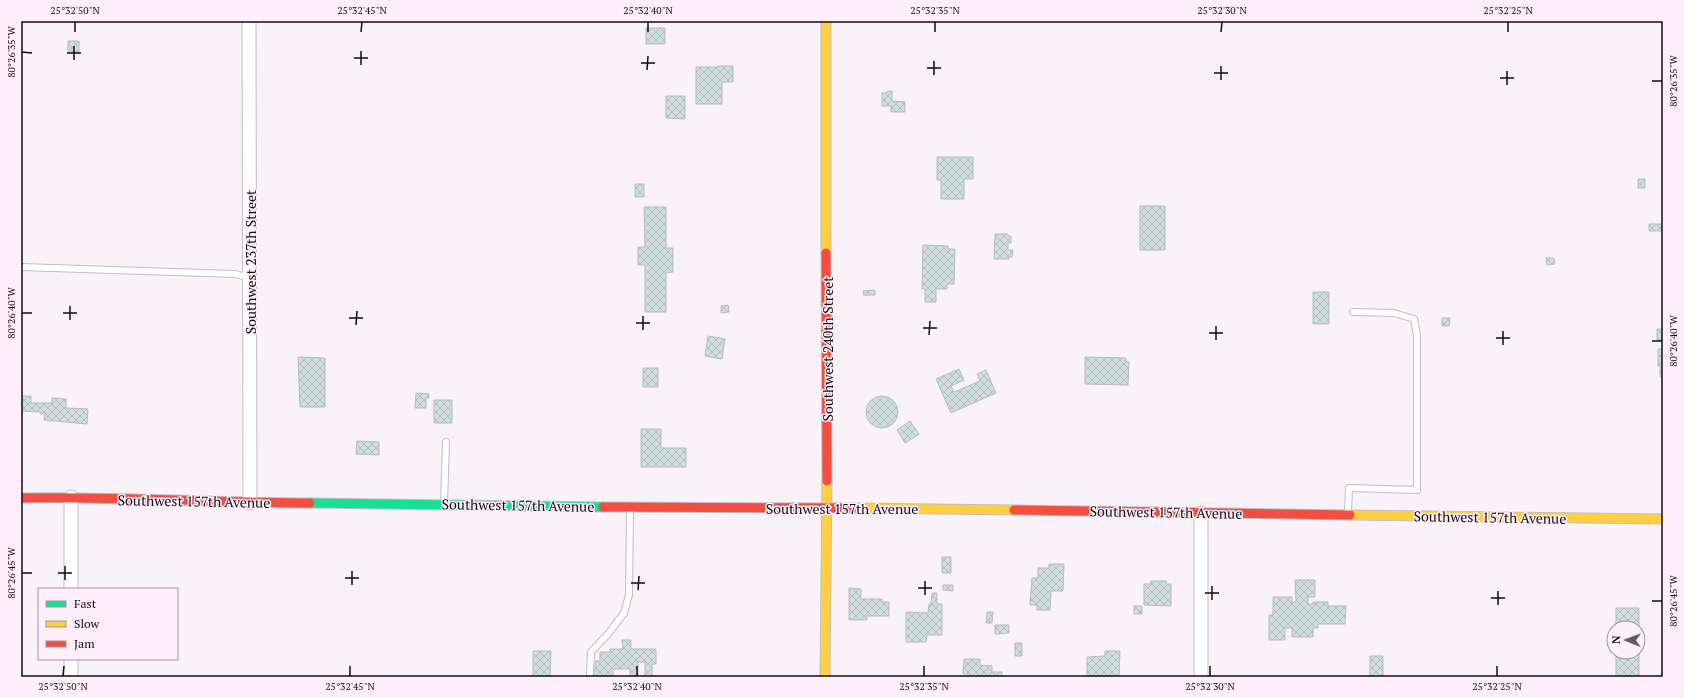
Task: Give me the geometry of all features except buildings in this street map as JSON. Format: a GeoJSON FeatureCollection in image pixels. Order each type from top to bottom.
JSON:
{"type":"FeatureCollection","features":[{"type":"Feature","properties":{"kind":"street","name":"Southwest 237th Street"},"geometry":{"type":"LineString","coordinates":[[249,21],[250,503]]}},
{"type":"Feature","properties":{"kind":"street","name":"Southwest 240th Street"},"geometry":{"type":"LineString","coordinates":[[825,677],[827,509],[826,21]]}},
{"type":"Feature","properties":{"kind":"street","name":"Southwest 157th Avenue"},"geometry":{"type":"LineString","coordinates":[[21,498],[71,497],[250,503],[444,504],[630,508],[951,509],[1663,519]]}},
{"type":"Feature","properties":{"kind":"street"},"geometry":{"type":"LineString","coordinates":[[71,497],[71,588]]}},
{"type":"Feature","properties":{"kind":"street"},"geometry":{"type":"LineString","coordinates":[[1201,513],[1201,677]]}},
{"type":"Feature","properties":{"kind":"street"},"geometry":{"type":"LineString","coordinates":[[71,660],[71,677]]}},
{"type":"Feature","properties":{"kind":"lane"},"geometry":{"type":"LineString","coordinates":[[21,267],[235,274],[250,278]]}},
{"type":"Feature","properties":{"kind":"lane"},"geometry":{"type":"LineString","coordinates":[[1348,515],[1349,488],[1417,490],[1417,336],[1414,319],[1394,313],[1353,312]]}},
{"type":"Feature","properties":{"kind":"lane"},"geometry":{"type":"LineString","coordinates":[[444,504],[446,442]]}},
{"type":"Feature","properties":{"kind":"lane"},"geometry":{"type":"LineString","coordinates":[[590,673],[591,652],[608,634],[624,613],[629,596],[630,508]]}},
{"type":"Feature","properties":{"kind":"traffic: fast"},"geometry":{"type":"LineString","coordinates":[[310,503],[603,507]]}},
{"type":"Feature","properties":{"kind":"traffic: slow"},"geometry":{"type":"LineString","coordinates":[[826,21],[826,253]]}},
{"type":"Feature","properties":{"kind":"traffic: slow"},"geometry":{"type":"LineString","coordinates":[[825,677],[827,481]]}},
{"type":"Feature","properties":{"kind":"traffic: slow"},"geometry":{"type":"LineString","coordinates":[[854,508],[1014,510]]}},
{"type":"Feature","properties":{"kind":"traffic: slow"},"geometry":{"type":"LineString","coordinates":[[1350,515],[1663,519]]}},
{"type":"Feature","properties":{"kind":"traffic: jam"},"geometry":{"type":"LineString","coordinates":[[826,253],[827,481]]}},
{"type":"Feature","properties":{"kind":"traffic: jam"},"geometry":{"type":"LineString","coordinates":[[21,498],[93,498],[310,503]]}},
{"type":"Feature","properties":{"kind":"traffic: jam"},"geometry":{"type":"LineString","coordinates":[[603,507],[854,508]]}},
{"type":"Feature","properties":{"kind":"traffic: jam"},"geometry":{"type":"LineString","coordinates":[[1014,510],[1350,515]]}}]}
